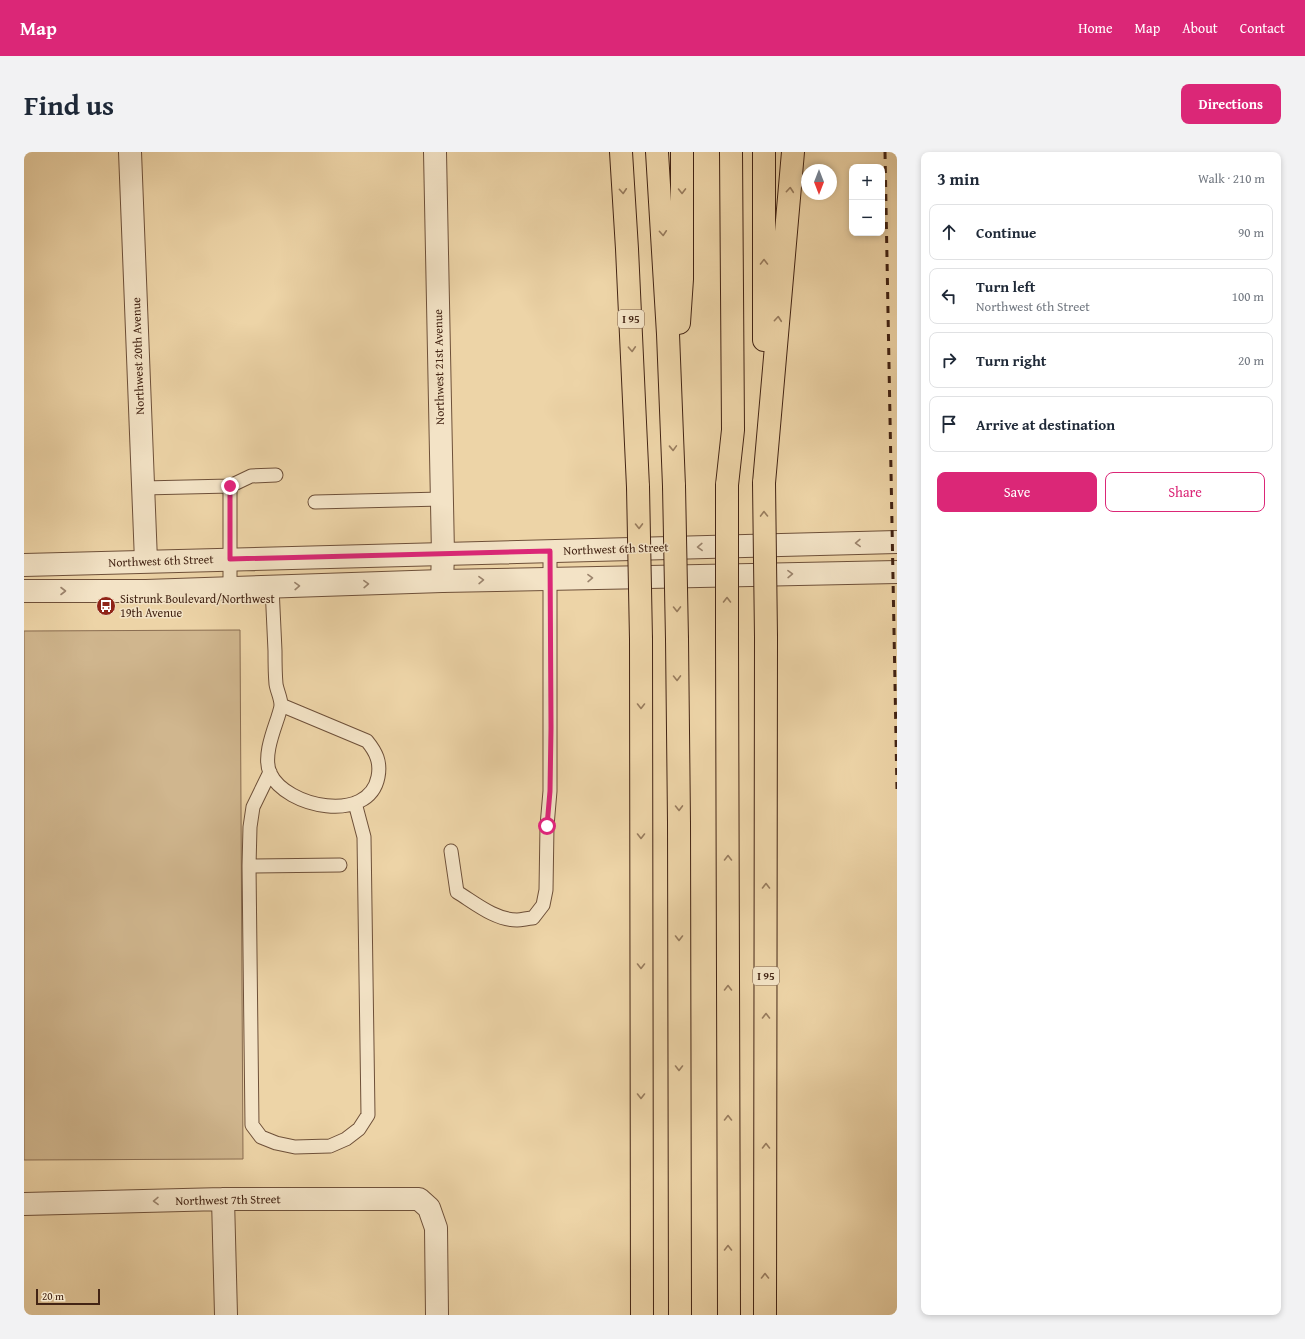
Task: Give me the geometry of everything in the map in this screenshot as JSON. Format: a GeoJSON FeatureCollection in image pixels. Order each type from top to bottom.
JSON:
{"type":"FeatureCollection","features":[{"type":"Feature","properties":{"kind":"highway","name":"I 95"},"geometry":{"type":"LineString","coordinates":[[621,152],[629,273],[638,487],[641,639],[642,1315]]}},
{"type":"Feature","properties":{"kind":"highway"},"geometry":{"type":"LineString","coordinates":[[658,152],[672,411],[677,639],[680,1315]]}},
{"type":"Feature","properties":{"kind":"highway"},"geometry":{"type":"LineString","coordinates":[[672,411],[682,279],[682,152]]}},
{"type":"Feature","properties":{"kind":"highway"},"geometry":{"type":"LineString","coordinates":[[719,152],[722,431],[727,485],[729,1315]]}},
{"type":"Feature","properties":{"kind":"highway"},"geometry":{"type":"LineString","coordinates":[[727,485],[733,430],[732,152]]}},
{"type":"Feature","properties":{"kind":"highway","name":"I 95"},"geometry":{"type":"LineString","coordinates":[[764,152],[766,1315]]}},
{"type":"Feature","properties":{"kind":"highway"},"geometry":{"type":"LineString","coordinates":[[764,483],[793,152]]}},
{"type":"Feature","properties":{"kind":"street","name":"Northwest 20th Avenue"},"geometry":{"type":"LineString","coordinates":[[130,152],[146,561]]}},
{"type":"Feature","properties":{"kind":"street","name":"Northwest 21st Avenue"},"geometry":{"type":"LineString","coordinates":[[436,152],[443,554],[442,581]]}},
{"type":"Feature","properties":{"kind":"street","name":"Northwest 6th Street"},"geometry":{"type":"LineString","coordinates":[[24,565],[897,542]]}},
{"type":"Feature","properties":{"kind":"street"},"geometry":{"type":"LineString","coordinates":[[24,591],[146,591],[442,581],[897,572]]}},
{"type":"Feature","properties":{"kind":"street","name":"Northwest 7th Street"},"geometry":{"type":"LineString","coordinates":[[24,1204],[224,1200],[419,1199],[429,1208],[436,1228],[437,1315]]}},
{"type":"Feature","properties":{"kind":"street"},"geometry":{"type":"LineString","coordinates":[[224,1200],[226,1315]]}},
{"type":"Feature","properties":{"kind":"lane"},"geometry":{"type":"LineString","coordinates":[[143,488],[230,486],[251,476],[276,475]]}},
{"type":"Feature","properties":{"kind":"lane"},"geometry":{"type":"LineString","coordinates":[[230,486],[230,589]]}},
{"type":"Feature","properties":{"kind":"lane"},"geometry":{"type":"LineString","coordinates":[[315,502],[442,499]]}},
{"type":"Feature","properties":{"kind":"lane"},"geometry":{"type":"LineString","coordinates":[[451,851],[457,892],[478,905],[498,916],[517,920],[533,918],[543,905],[546,890],[547,826],[550,791],[550,551]]}},
{"type":"Feature","properties":{"kind":"lane"},"geometry":{"type":"LineString","coordinates":[[272,587],[276,685],[281,705],[267,754],[270,772],[282,789],[298,798],[318,805],[339,807],[364,800],[372,792],[377,782],[379,761],[375,750],[367,741],[281,705]]}},
{"type":"Feature","properties":{"kind":"lane"},"geometry":{"type":"LineString","coordinates":[[270,772],[253,807],[250,827],[249,866],[252,1125],[261,1137],[276,1144],[295,1147],[330,1146],[346,1139],[359,1129],[368,1115],[364,837],[356,803]]}},
{"type":"Feature","properties":{"kind":"lane"},"geometry":{"type":"LineString","coordinates":[[249,866],[340,865]]}},
{"type":"Feature","properties":{"kind":"shaded area"},"geometry":{"type":"Polygon","coordinates":[[[240,630],[243,1159],[24,1160],[24,631],[240,630]]]}},
{"type":"Feature","properties":{"kind":"railway"},"geometry":{"type":"LineString","coordinates":[[885,152],[897,790]]}},
{"type":"Feature","properties":{"kind":"place","name":"Sistrunk Boulevard/Northwest 19th Avenue"},"geometry":{"type":"Point","coordinates":[106,606]}},
{"type":"Feature","properties":{"kind":"route"},"geometry":{"type":"LineString","coordinates":[[230,486],[230,559],[550,551],[551,728],[550,791],[547,826]]}}]}
